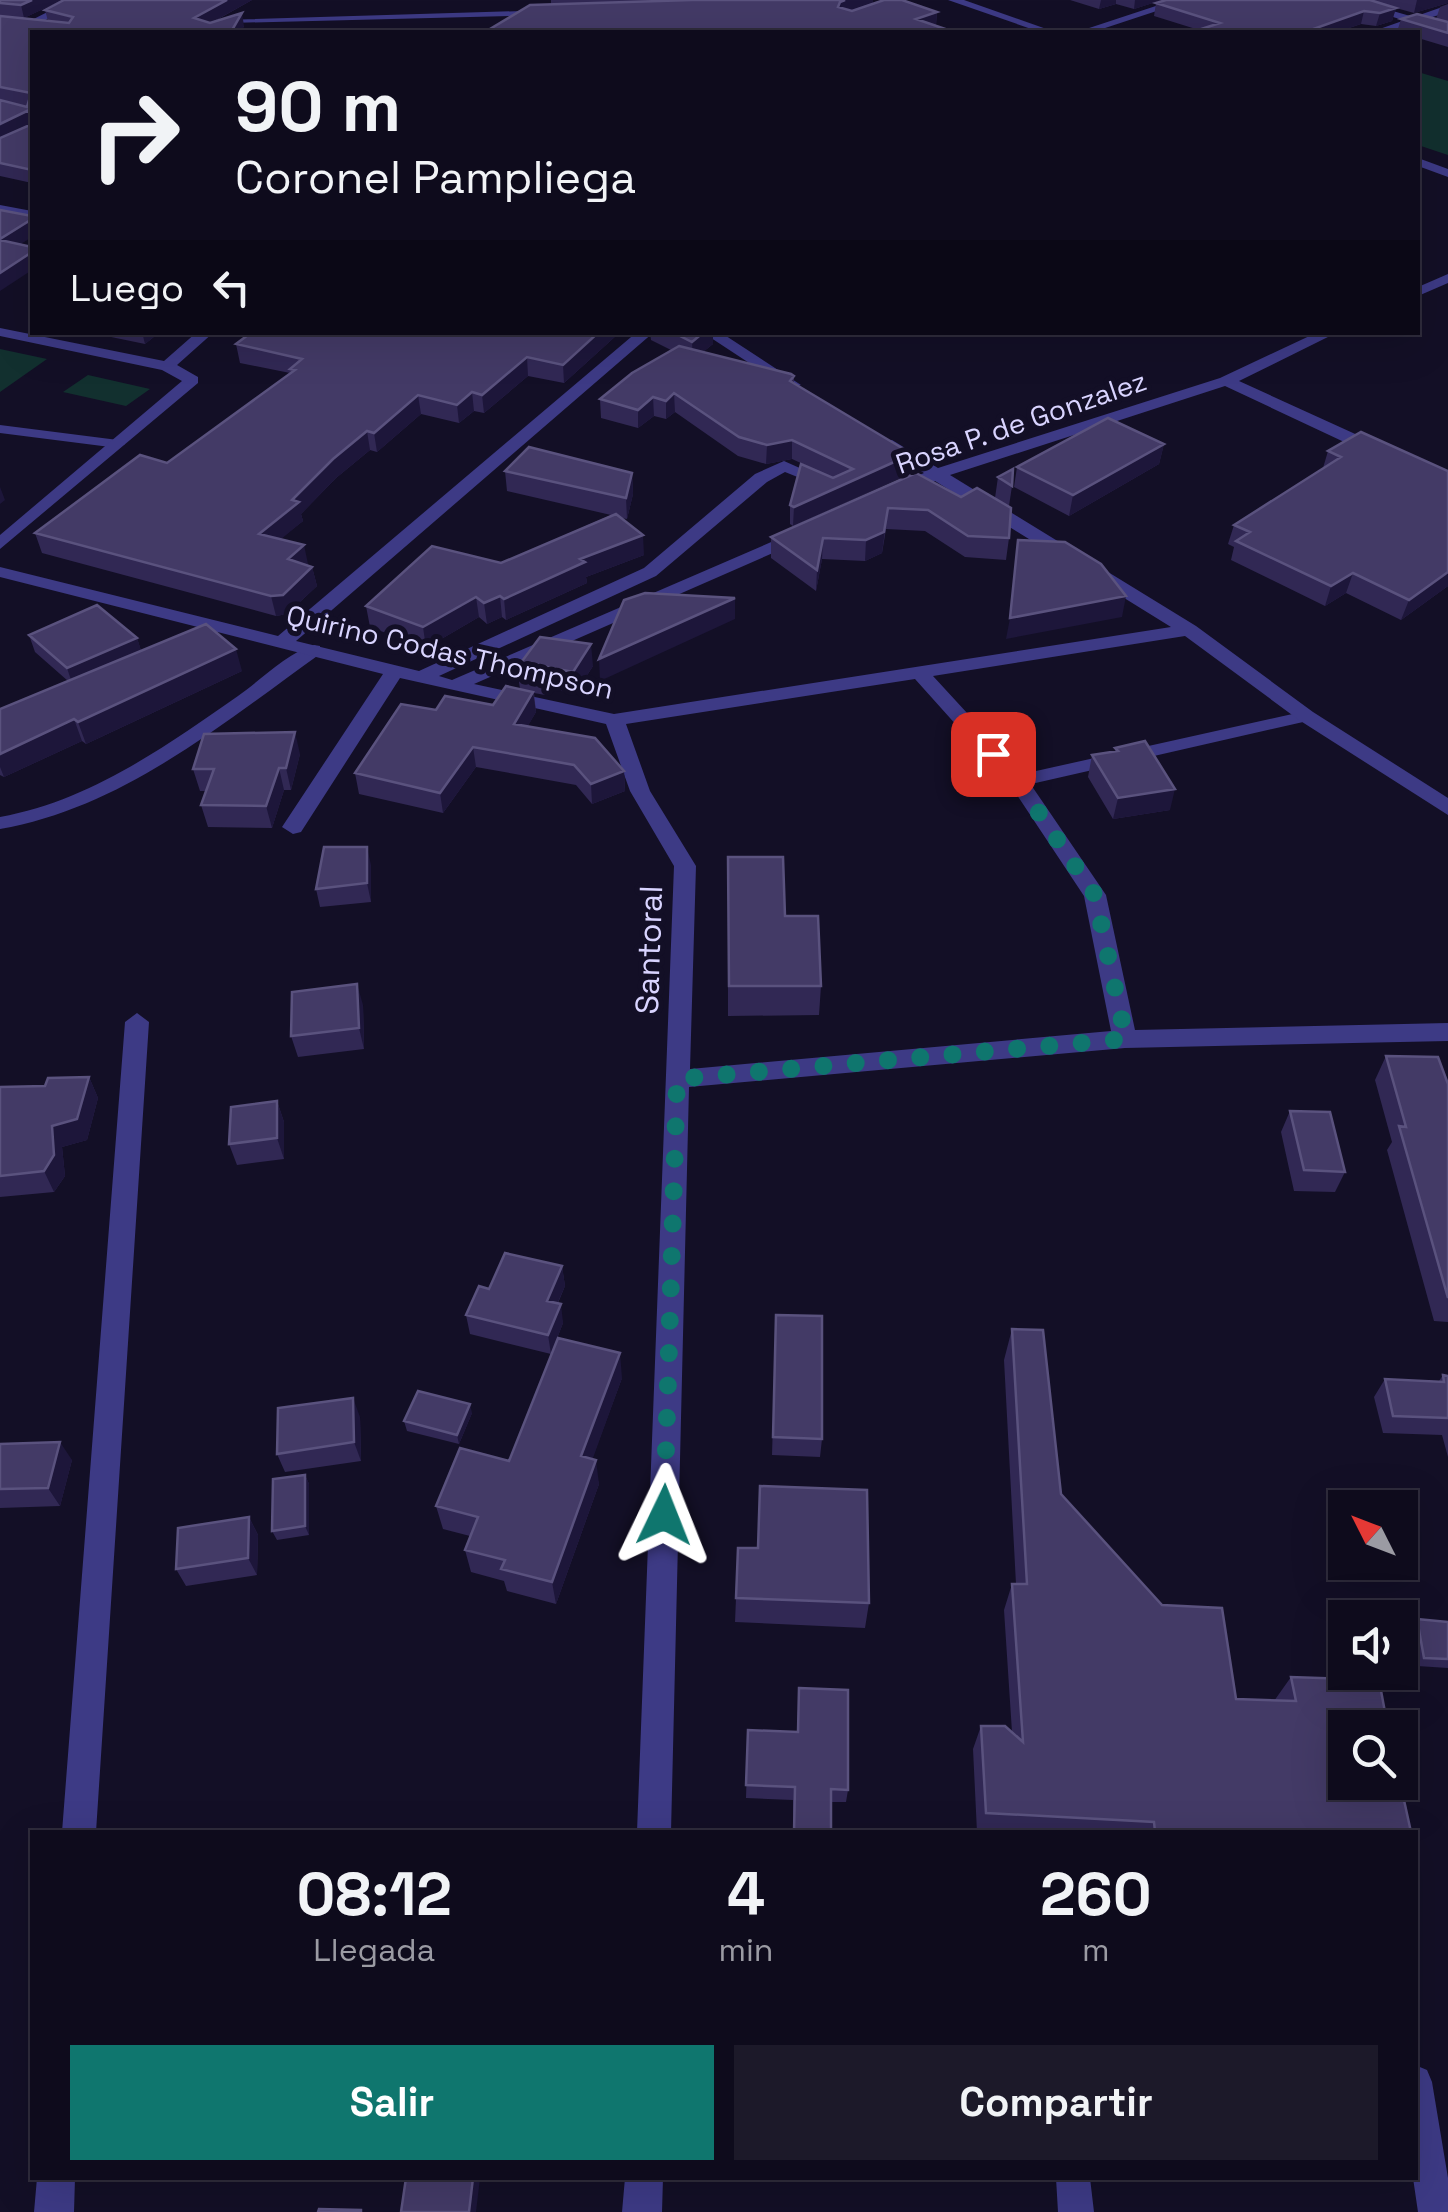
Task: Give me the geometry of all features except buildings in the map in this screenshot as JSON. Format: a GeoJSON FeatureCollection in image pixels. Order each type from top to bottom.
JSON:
{"type":"FeatureCollection","features":[{"type":"Feature","properties":{"kind":"street"},"geometry":{"type":"LineString","coordinates":[[54,30],[20,25],[79,0]]}},
{"type":"Feature","properties":{"kind":"street"},"geometry":{"type":"LineString","coordinates":[[416,30],[440,14],[448,0]]}},
{"type":"Feature","properties":{"kind":"street"},"geometry":{"type":"LineString","coordinates":[[953,0],[1043,30]]}},
{"type":"Feature","properties":{"kind":"street"},"geometry":{"type":"LineString","coordinates":[[1088,30],[1186,0]]}},
{"type":"Feature","properties":{"kind":"street"},"geometry":{"type":"LineString","coordinates":[[1344,0],[1448,32]]}},
{"type":"Feature","properties":{"kind":"street"},"geometry":{"type":"LineString","coordinates":[[254,6],[224,23],[570,12]]}},
{"type":"Feature","properties":{"kind":"street"},"geometry":{"type":"LineString","coordinates":[[1383,30],[1448,8]]}},
{"type":"Feature","properties":{"kind":"street"},"geometry":{"type":"LineString","coordinates":[[1420,163],[1448,173]]}},
{"type":"Feature","properties":{"kind":"street"},"geometry":{"type":"LineString","coordinates":[[0,209],[30,215]]}},
{"type":"Feature","properties":{"kind":"street"},"geometry":{"type":"LineString","coordinates":[[1420,291],[1444,283]]}},
{"type":"Feature","properties":{"kind":"street"},"geometry":{"type":"LineString","coordinates":[[0,332],[167,366],[192,380],[0,544]]}},
{"type":"Feature","properties":{"kind":"street"},"geometry":{"type":"LineString","coordinates":[[167,366],[204,335]]}},
{"type":"Feature","properties":{"kind":"street"},"geometry":{"type":"LineString","coordinates":[[283,642],[643,335]]}},
{"type":"Feature","properties":{"kind":"street"},"geometry":{"type":"LineString","coordinates":[[714,335],[807,393]]}},
{"type":"Feature","properties":{"kind":"street","name":"Rosa P. de Gonzalez"},"geometry":{"type":"LineString","coordinates":[[883,498],[936,474],[1226,381],[1322,335]]}},
{"type":"Feature","properties":{"kind":"street"},"geometry":{"type":"LineString","coordinates":[[1226,381],[1397,459]]}},
{"type":"Feature","properties":{"kind":"street"},"geometry":{"type":"LineString","coordinates":[[872,434],[1189,630],[1306,716],[1448,808]]}},
{"type":"Feature","properties":{"kind":"street"},"geometry":{"type":"LineString","coordinates":[[420,678],[650,572],[762,478],[784,466],[805,471],[839,490]]}},
{"type":"Feature","properties":{"kind":"street"},"geometry":{"type":"LineString","coordinates":[[454,686],[812,529]]}},
{"type":"Feature","properties":{"kind":"street","name":"Quirino Codas Thompson"},"geometry":{"type":"LineString","coordinates":[[6,577],[454,686],[614,720],[1189,630]]}},
{"type":"Feature","properties":{"kind":"street"},"geometry":{"type":"LineString","coordinates":[[293,828],[395,671]]}},
{"type":"Feature","properties":{"kind":"street"},"geometry":{"type":"LineString","coordinates":[[918,672],[1018,782],[1095,895],[1126,1039]]}},
{"type":"Feature","properties":{"kind":"street","name":"Santoral"},"geometry":{"type":"LineString","coordinates":[[614,720],[640,791],[685,866],[654,1830]]}},
{"type":"Feature","properties":{"kind":"street"},"geometry":{"type":"LineString","coordinates":[[79,1830],[137,1022]]}},
{"type":"Feature","properties":{"kind":"street"},"geometry":{"type":"LineString","coordinates":[[677,1079],[1126,1039],[1448,1032]]}},
{"type":"Feature","properties":{"kind":"street"},"geometry":{"type":"LineString","coordinates":[[54,2212],[56,2180]]}},
{"type":"Feature","properties":{"kind":"street"},"geometry":{"type":"LineString","coordinates":[[642,2212],[644,2180]]}},
{"type":"Feature","properties":{"kind":"lane"},"geometry":{"type":"LineString","coordinates":[[0,428],[118,444]]}},
{"type":"Feature","properties":{"kind":"lane"},"geometry":{"type":"LineString","coordinates":[[188,645],[228,628]]}},
{"type":"Feature","properties":{"kind":"lane"},"geometry":{"type":"LineString","coordinates":[[0,823],[46,814],[152,762],[314,650]]}},
{"type":"Feature","properties":{"kind":"lane"},"geometry":{"type":"LineString","coordinates":[[1018,782],[1306,716]]}},
{"type":"Feature","properties":{"kind":"lane"},"geometry":{"type":"LineString","coordinates":[[1418,2101],[1436,2212]]}},
{"type":"Feature","properties":{"kind":"lane"},"geometry":{"type":"LineString","coordinates":[[1074,2180],[1076,2212]]}},
{"type":"Feature","properties":{"kind":"green space"},"geometry":{"type":"Polygon","coordinates":[[[1420,73],[1448,81],[1448,155],[1420,146],[1420,73]]]}},
{"type":"Feature","properties":{"kind":"green space"},"geometry":{"type":"Polygon","coordinates":[[[0,349],[47,359],[0,392],[0,349]]]}},
{"type":"Feature","properties":{"kind":"green space"},"geometry":{"type":"Polygon","coordinates":[[[88,375],[150,389],[126,406],[63,392],[88,375]]]}},
{"type":"Feature","properties":{"kind":"route"},"geometry":{"type":"LineString","coordinates":[[664,1515],[677,1079],[1126,1039],[1095,895],[1018,782],[993,754]]}}]}
